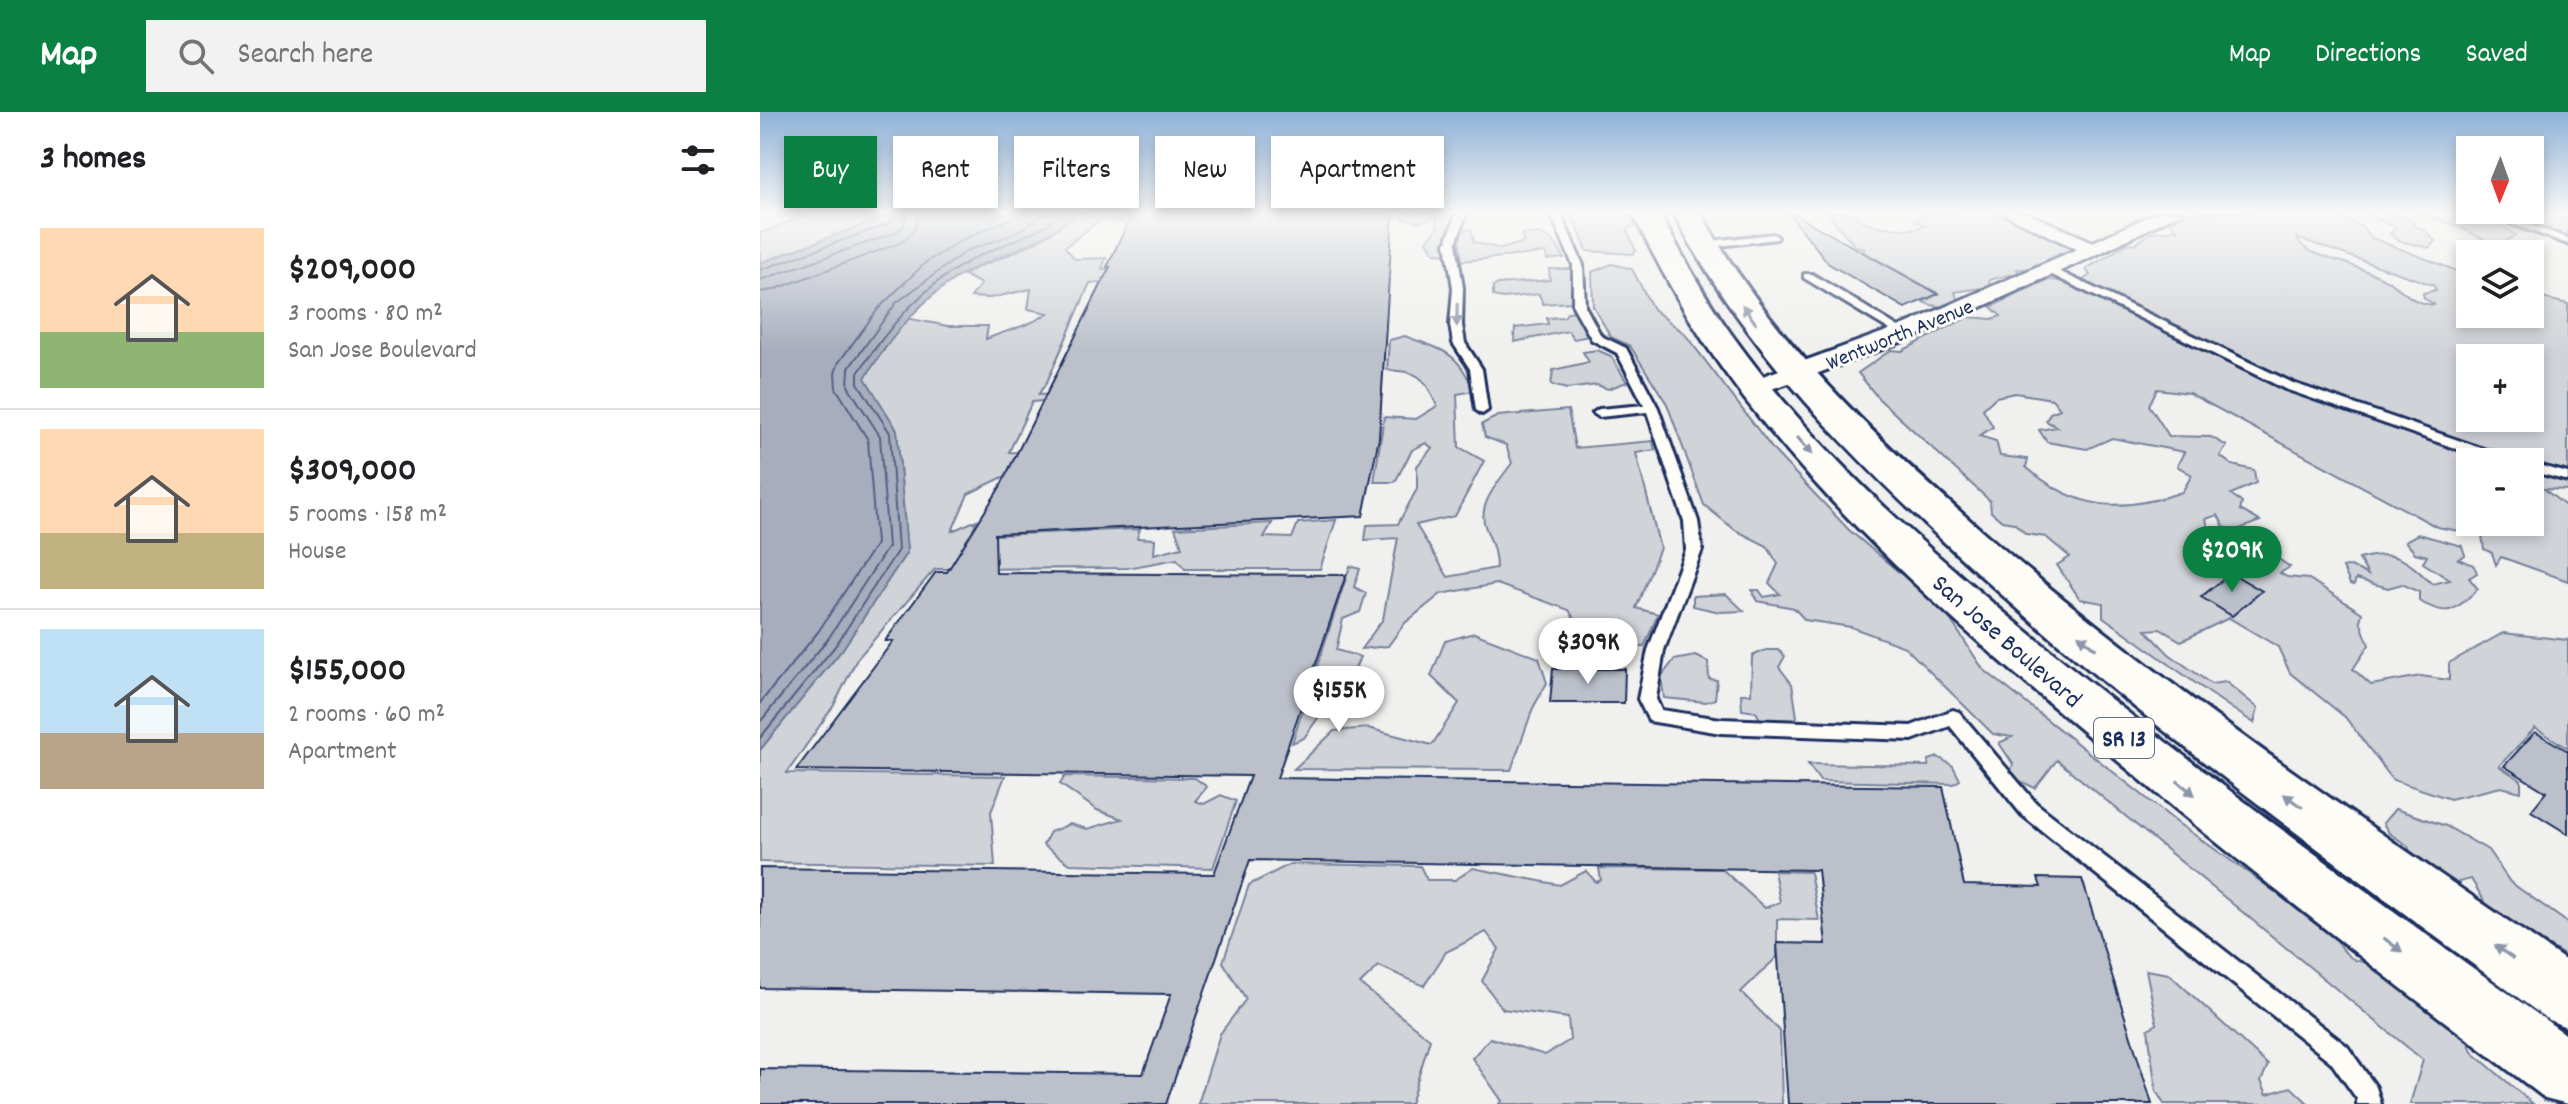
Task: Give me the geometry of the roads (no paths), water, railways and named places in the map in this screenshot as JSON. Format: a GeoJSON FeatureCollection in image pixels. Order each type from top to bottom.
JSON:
{"type":"FeatureCollection","features":[{"type":"Feature","properties":{"kind":"main road","name":"San Jose Boulevard"},"geometry":{"type":"LineString","coordinates":[[1669,258],[1685,290],[1776,381],[1873,454],[1989,562],[2258,776],[2568,998]]}},
{"type":"Feature","properties":{"kind":"main road","name":"San Jose Boulevard"},"geometry":{"type":"LineString","coordinates":[[1711,258],[1759,328],[1776,381],[1830,475],[1942,584],[2099,718],[2220,815],[2568,1075]]}},
{"type":"Feature","properties":{"kind":"street","name":"Wentworth Avenue"},"geometry":{"type":"LineString","coordinates":[[1776,381],[1904,334],[2072,258]]}},
{"type":"Feature","properties":{"kind":"lane"},"geometry":{"type":"LineString","coordinates":[[1453,258],[1458,288],[1456,325],[1459,343],[1476,369],[1482,410]]}},
{"type":"Feature","properties":{"kind":"lane"},"geometry":{"type":"LineString","coordinates":[[1575,258],[1579,306],[1596,338],[1622,351],[1652,408],[1691,521],[1694,550],[1656,650],[1647,699],[1655,716],[1721,726],[1912,733],[1953,717],[2029,809],[2339,1054],[2368,1095],[2369,1104]]}},
{"type":"Feature","properties":{"kind":"lane"},"geometry":{"type":"LineString","coordinates":[[2048,269],[2289,386],[2468,448]]}},
{"type":"Feature","properties":{"kind":"lane"},"geometry":{"type":"LineString","coordinates":[[1808,276],[1904,334]]}},
{"type":"Feature","properties":{"kind":"lane"},"geometry":{"type":"LineString","coordinates":[[1599,413],[1652,408]]}},
{"type":"Feature","properties":{"kind":"lane"},"geometry":{"type":"LineString","coordinates":[[2544,471],[2568,477]]}},
{"type":"Feature","properties":{"kind":"water"},"geometry":{"type":"Polygon","coordinates":[[[773,258],[997,258],[961,275],[928,299],[900,329],[865,378],[897,430],[907,552],[842,650],[760,750],[760,263],[773,258]]]}}]}
